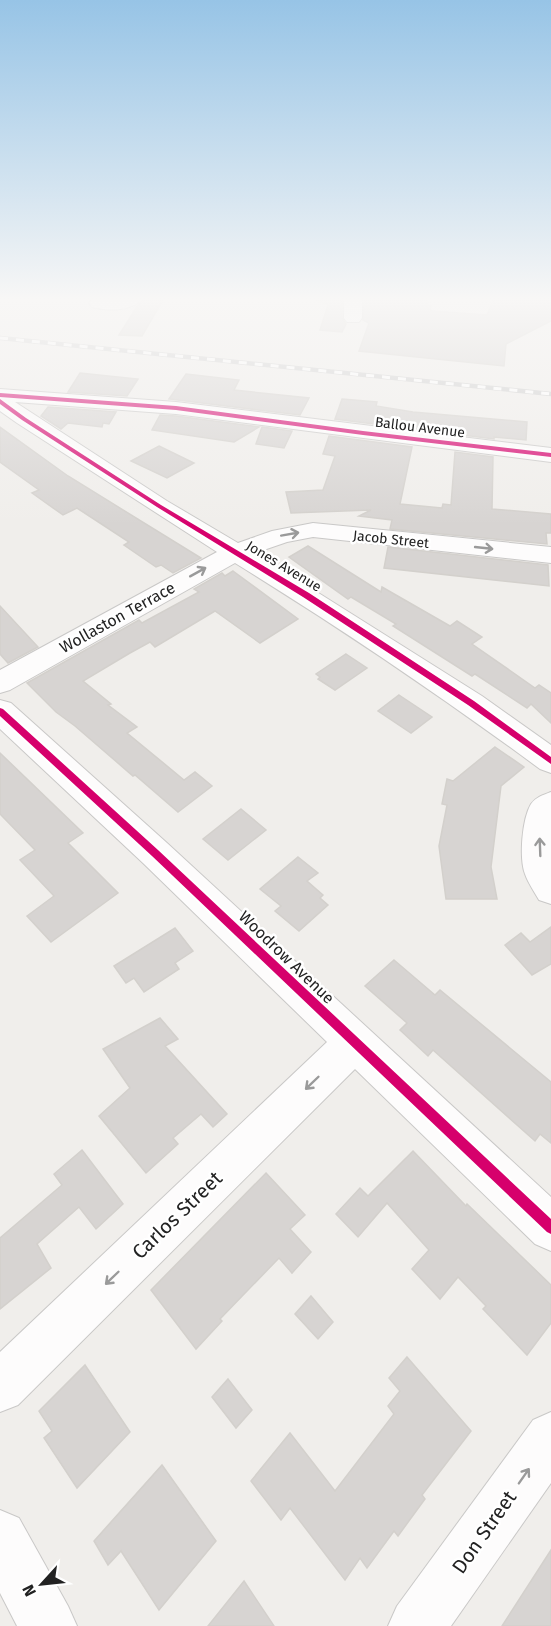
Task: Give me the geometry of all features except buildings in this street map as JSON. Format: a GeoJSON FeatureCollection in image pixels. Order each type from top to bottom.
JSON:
{"type":"FeatureCollection","features":[{"type":"Feature","properties":{"kind":"street","name":"Ballou Avenue"},"geometry":{"type":"LineString","coordinates":[[0,395],[176,408],[341,431],[551,455]]}},
{"type":"Feature","properties":{"kind":"street","name":"Jones Avenue"},"geometry":{"type":"LineString","coordinates":[[0,401],[159,506],[306,595],[461,697],[551,761]]}},
{"type":"Feature","properties":{"kind":"street","name":"Jacob Street"},"geometry":{"type":"LineString","coordinates":[[235,552],[281,536],[313,530],[551,555]]}},
{"type":"Feature","properties":{"kind":"street","name":"Wollaston Terrace"},"geometry":{"type":"LineString","coordinates":[[0,683],[235,552]]}},
{"type":"Feature","properties":{"kind":"street","name":"Woodrow Avenue"},"geometry":{"type":"LineString","coordinates":[[0,711],[155,853],[551,1228]]}},
{"type":"Feature","properties":{"kind":"street"},"geometry":{"type":"LineString","coordinates":[[551,805],[544,812],[539,838],[541,872],[551,889]]}},
{"type":"Feature","properties":{"kind":"street","name":"Carlos Street"},"geometry":{"type":"LineString","coordinates":[[0,1387],[354,1042]]}},
{"type":"Feature","properties":{"kind":"street","name":"Don Street"},"geometry":{"type":"LineString","coordinates":[[417,1626],[551,1438]]}},
{"type":"Feature","properties":{"kind":"street"},"geometry":{"type":"LineString","coordinates":[[0,1537],[48,1626]]}},
{"type":"Feature","properties":{"kind":"railway"},"geometry":{"type":"LineString","coordinates":[[353,374],[551,394]]}},
{"type":"Feature","properties":{"kind":"cycle path"},"geometry":{"type":"LineString","coordinates":[[0,395],[176,408],[551,455]]}},
{"type":"Feature","properties":{"kind":"cycle path"},"geometry":{"type":"LineString","coordinates":[[0,401],[159,506],[306,595],[471,703],[551,761]]}},
{"type":"Feature","properties":{"kind":"cycle path"},"geometry":{"type":"LineString","coordinates":[[0,711],[155,853],[551,1228]]}}]}
